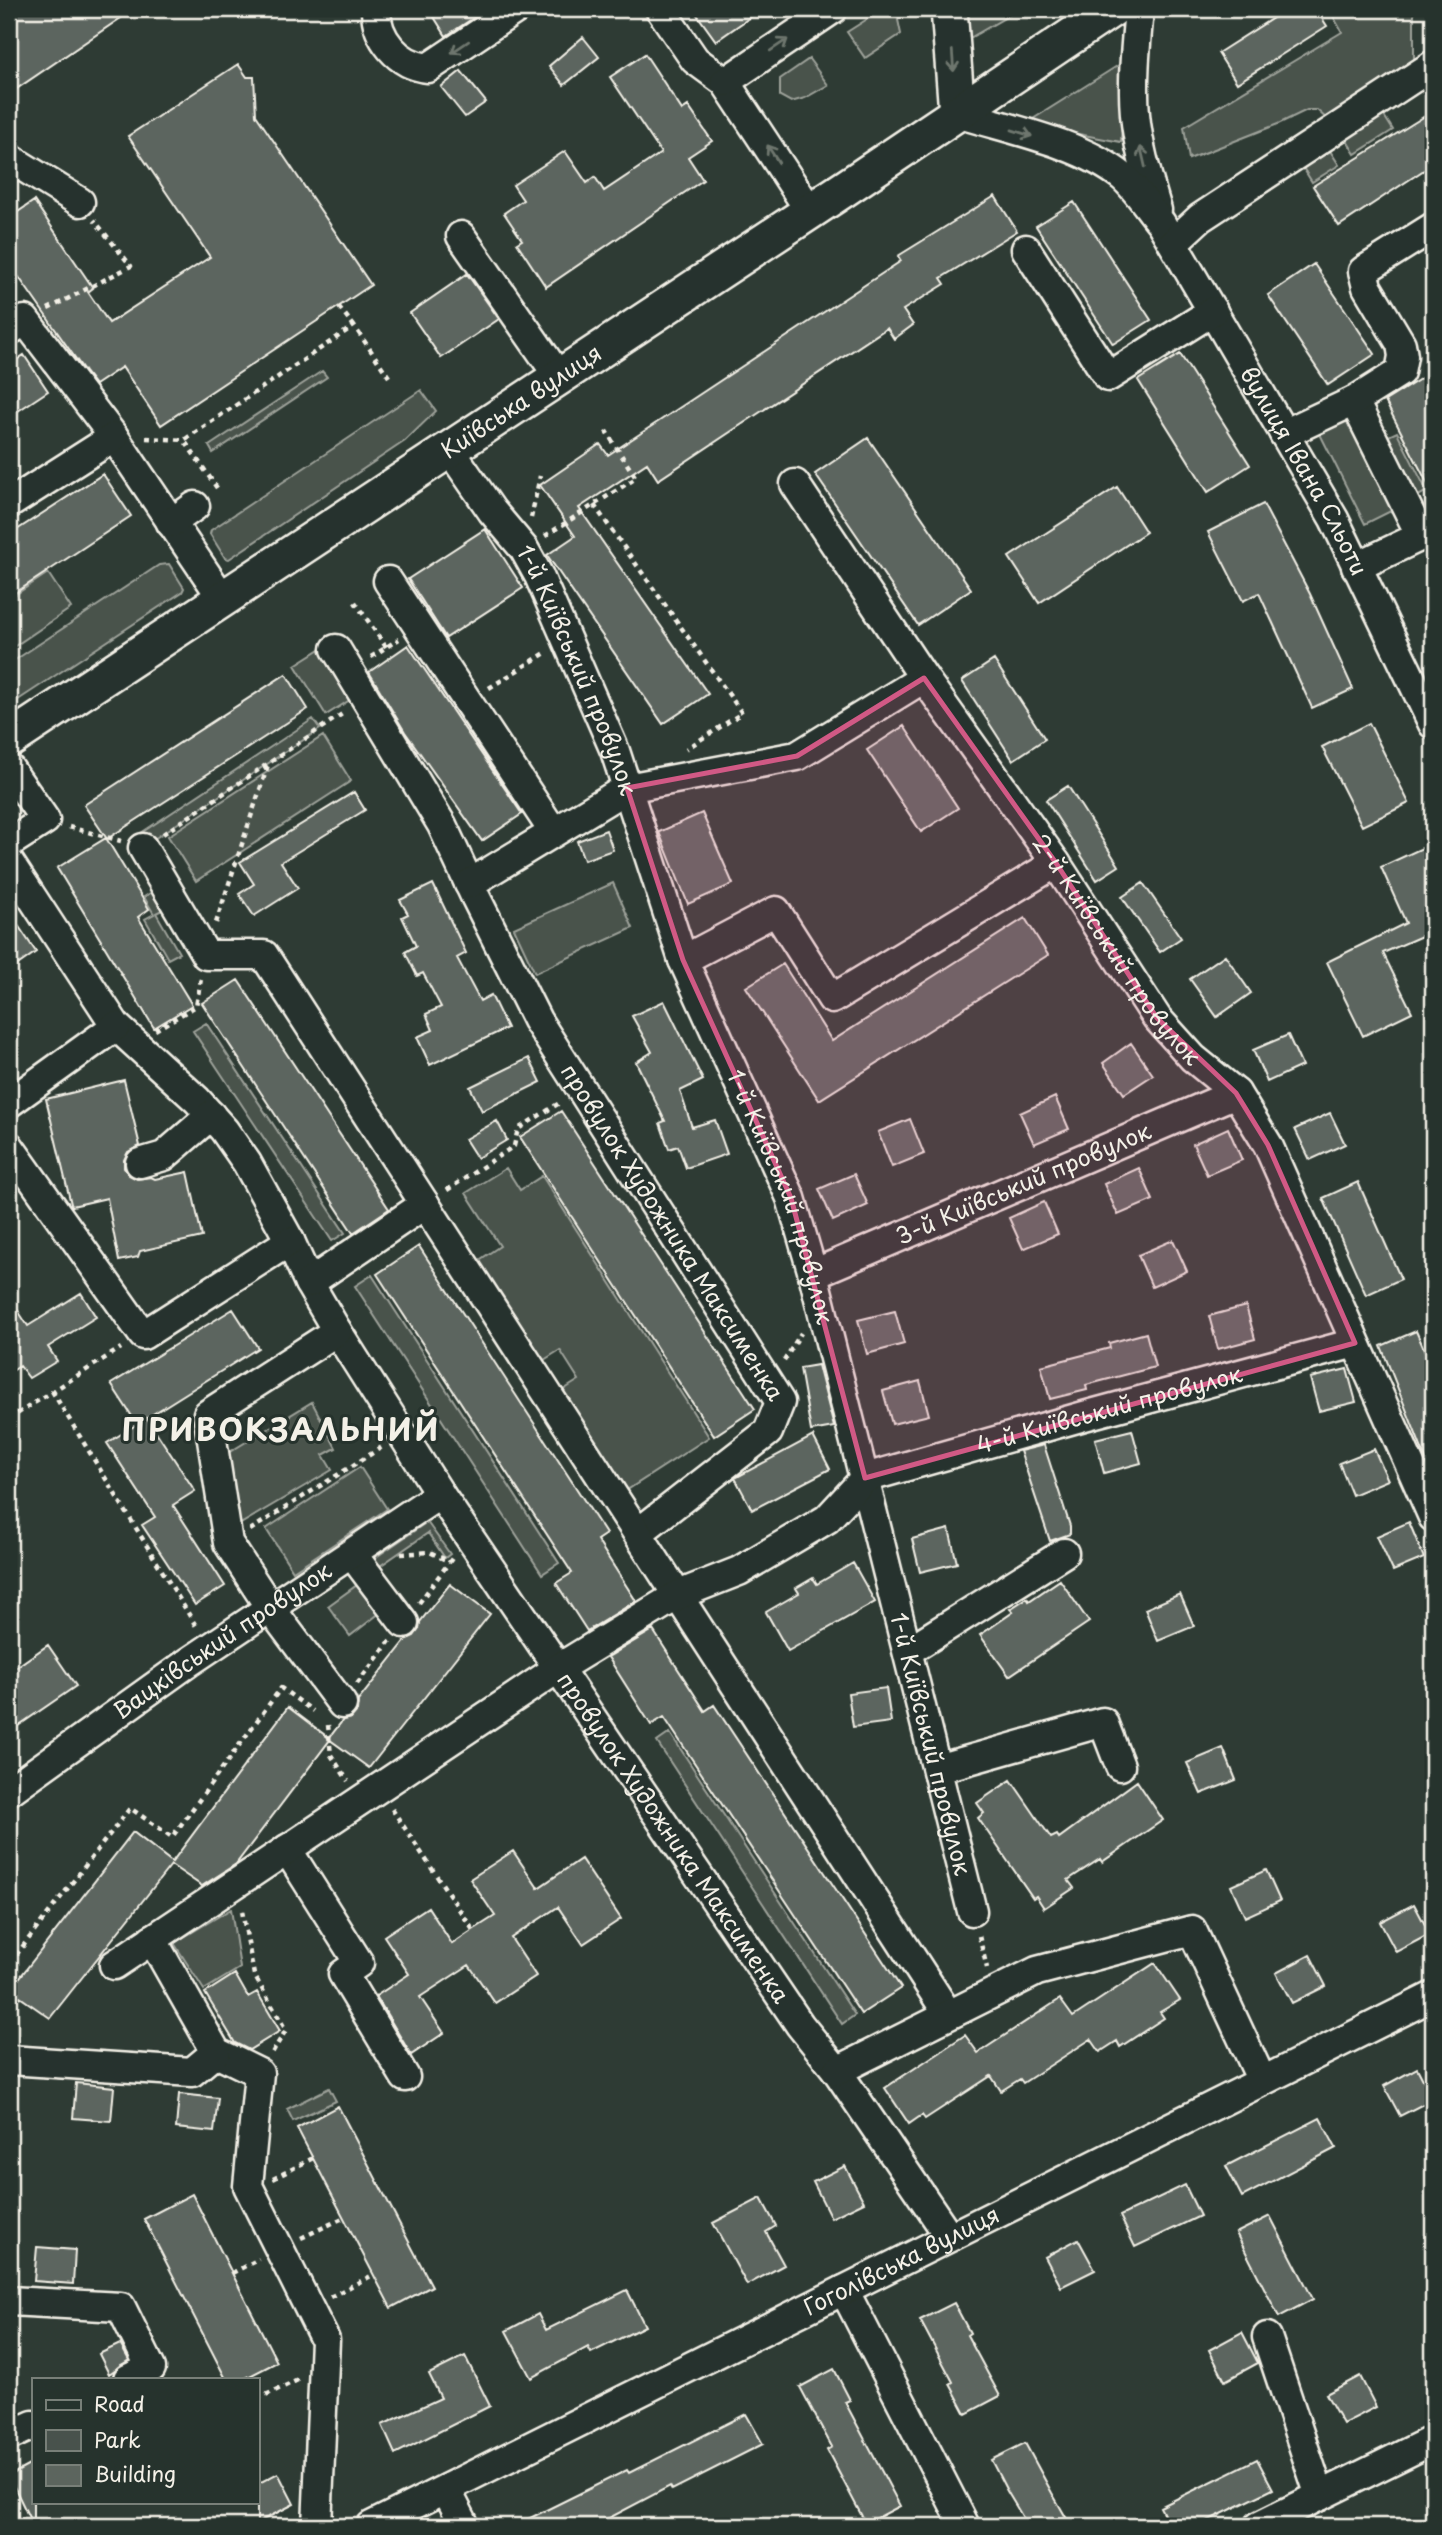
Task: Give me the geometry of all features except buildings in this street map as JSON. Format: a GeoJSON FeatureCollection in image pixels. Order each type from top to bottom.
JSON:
{"type":"FeatureCollection","features":[{"type":"Feature","properties":{"kind":"main road"},"geometry":{"type":"LineString","coordinates":[[949,9],[957,113]]}},
{"type":"Feature","properties":{"kind":"main road","name":"Київська вулиця"},"geometry":{"type":"LineString","coordinates":[[9,740],[1112,9]]}},
{"type":"Feature","properties":{"kind":"street"},"geometry":{"type":"LineString","coordinates":[[376,9],[378,27],[392,50],[407,63],[428,68],[516,9]]}},
{"type":"Feature","properties":{"kind":"street"},"geometry":{"type":"LineString","coordinates":[[660,9],[695,60],[725,82],[810,211]]}},
{"type":"Feature","properties":{"kind":"street"},"geometry":{"type":"LineString","coordinates":[[725,82],[833,9]]}},
{"type":"Feature","properties":{"kind":"street","name":"вулиця Івана Сльоти"},"geometry":{"type":"LineString","coordinates":[[1139,9],[1135,114],[1141,150],[1167,233]]}},
{"type":"Feature","properties":{"kind":"street"},"geometry":{"type":"LineString","coordinates":[[1167,233],[1200,218],[1433,65]]}},
{"type":"Feature","properties":{"kind":"street","name":"вулиця Івана Сльоти"},"geometry":{"type":"LineString","coordinates":[[957,113],[1070,148],[1096,159],[1125,179],[1167,233],[1334,519],[1433,724]]}},
{"type":"Feature","properties":{"kind":"street"},"geometry":{"type":"LineString","coordinates":[[9,158],[80,202]]}},
{"type":"Feature","properties":{"kind":"street"},"geometry":{"type":"LineString","coordinates":[[1284,435],[1354,401],[1400,372],[1403,356],[1401,344],[1367,287],[1363,271],[1433,227]]}},
{"type":"Feature","properties":{"kind":"street"},"geometry":{"type":"LineString","coordinates":[[461,236],[559,377]]}},
{"type":"Feature","properties":{"kind":"street"},"geometry":{"type":"LineString","coordinates":[[1026,249],[1108,377],[1213,311]]}},
{"type":"Feature","properties":{"kind":"street"},"geometry":{"type":"LineString","coordinates":[[17,326],[114,436],[223,599]]}},
{"type":"Feature","properties":{"kind":"street"},"geometry":{"type":"LineString","coordinates":[[1354,401],[1427,535],[1356,567]]}},
{"type":"Feature","properties":{"kind":"street"},"geometry":{"type":"LineString","coordinates":[[9,504],[114,436]]}},
{"type":"Feature","properties":{"kind":"street","name":"1-й Київський провулок"},"geometry":{"type":"LineString","coordinates":[[450,450],[492,511],[524,549],[539,576],[615,751],[683,960],[791,1198],[865,1478],[972,1911]]}},
{"type":"Feature","properties":{"kind":"street","name":"2-й Київський провулок"},"geometry":{"type":"LineString","coordinates":[[795,484],[925,678],[1056,863],[1157,1018],[1193,1058],[1236,1093],[1268,1145],[1433,1517]]}},
{"type":"Feature","properties":{"kind":"street"},"geometry":{"type":"LineString","coordinates":[[171,523],[207,499]]}},
{"type":"Feature","properties":{"kind":"street"},"geometry":{"type":"LineString","coordinates":[[388,580],[553,831]]}},
{"type":"Feature","properties":{"kind":"street","name":"провулок Художника Максименка"},"geometry":{"type":"LineString","coordinates":[[343,660],[442,824],[537,1020],[779,1402],[768,1433],[638,1533]]}},
{"type":"Feature","properties":{"kind":"street"},"geometry":{"type":"LineString","coordinates":[[469,884],[626,788],[797,756],[925,678]]}},
{"type":"Feature","properties":{"kind":"street"},"geometry":{"type":"LineString","coordinates":[[9,768],[44,820],[9,843]]}},
{"type":"Feature","properties":{"kind":"street"},"geometry":{"type":"LineString","coordinates":[[143,848],[206,954],[264,954],[948,2014]]}},
{"type":"Feature","properties":{"kind":"street"},"geometry":{"type":"LineString","coordinates":[[9,862],[125,1034],[211,1115],[247,1163],[337,1331],[440,1494],[557,1669],[114,1965]]}},
{"type":"Feature","properties":{"kind":"street"},"geometry":{"type":"LineString","coordinates":[[683,960],[776,911],[832,999],[1056,863]]}},
{"type":"Feature","properties":{"kind":"street"},"geometry":{"type":"LineString","coordinates":[[9,1102],[125,1034]]}},
{"type":"Feature","properties":{"kind":"street","name":"3-й Київський провулок"},"geometry":{"type":"LineString","coordinates":[[813,1274],[1236,1093]]}},
{"type":"Feature","properties":{"kind":"street"},"geometry":{"type":"LineString","coordinates":[[140,1163],[164,1156],[211,1115]]}},
{"type":"Feature","properties":{"kind":"street"},"geometry":{"type":"LineString","coordinates":[[9,1146],[143,1335],[289,1241]]}},
{"type":"Feature","properties":{"kind":"street"},"geometry":{"type":"LineString","coordinates":[[309,1283],[425,1204]]}},
{"type":"Feature","properties":{"kind":"street"},"geometry":{"type":"LineString","coordinates":[[335,1713],[228,1543],[208,1413],[337,1331]]}},
{"type":"Feature","properties":{"kind":"street","name":"4-й Київський провулок"},"geometry":{"type":"LineString","coordinates":[[865,1478],[1355,1343]]}},
{"type":"Feature","properties":{"kind":"street","name":"провулок Художника Максименка"},"geometry":{"type":"LineString","coordinates":[[865,1478],[827,1519],[739,1571],[678,1595],[557,1669],[800,2025],[837,2071],[949,2236]]}},
{"type":"Feature","properties":{"kind":"street","name":"Вацківський провулок"},"geometry":{"type":"LineString","coordinates":[[9,1791],[210,1648],[271,1609],[360,1565],[440,1494]]}},
{"type":"Feature","properties":{"kind":"street"},"geometry":{"type":"LineString","coordinates":[[908,1651],[1064,1553]]}},
{"type":"Feature","properties":{"kind":"street"},"geometry":{"type":"LineString","coordinates":[[360,1565],[404,1623]]}},
{"type":"Feature","properties":{"kind":"street"},"geometry":{"type":"LineString","coordinates":[[937,1769],[1102,1722],[1120,1766]]}},
{"type":"Feature","properties":{"kind":"street"},"geometry":{"type":"LineString","coordinates":[[287,1849],[359,1963],[343,1974],[405,2077]]}},
{"type":"Feature","properties":{"kind":"street"},"geometry":{"type":"LineString","coordinates":[[837,2071],[1037,1971],[1192,1930],[1262,2081]]}},
{"type":"Feature","properties":{"kind":"street"},"geometry":{"type":"LineString","coordinates":[[152,1939],[216,2052],[259,2073],[248,2186],[325,2340],[317,2526]]}},
{"type":"Feature","properties":{"kind":"street","name":"Гоголівська вулиця"},"geometry":{"type":"LineString","coordinates":[[371,2526],[1433,1996]]}},
{"type":"Feature","properties":{"kind":"street"},"geometry":{"type":"LineString","coordinates":[[9,2060],[192,2072],[216,2052]]}},
{"type":"Feature","properties":{"kind":"street"},"geometry":{"type":"LineString","coordinates":[[844,2290],[965,2526]]}},
{"type":"Feature","properties":{"kind":"street"},"geometry":{"type":"LineString","coordinates":[[9,2301],[121,2307],[151,2368],[130,2378]]}},
{"type":"Feature","properties":{"kind":"street"},"geometry":{"type":"LineString","coordinates":[[1267,2337],[1320,2496]]}},
{"type":"Feature","properties":{"kind":"street"},"geometry":{"type":"LineString","coordinates":[[9,2436],[32,2425]]}},
{"type":"Feature","properties":{"kind":"street"},"geometry":{"type":"LineString","coordinates":[[1259,2526],[1433,2440]]}},
{"type":"Feature","properties":{"kind":"street"},"geometry":{"type":"LineString","coordinates":[[446,2489],[465,2526]]}},
{"type":"Feature","properties":{"kind":"path"},"geometry":{"type":"LineString","coordinates":[[17,326],[131,267],[80,202]]}},
{"type":"Feature","properties":{"kind":"path"},"geometry":{"type":"LineString","coordinates":[[339,307],[389,377]]}},
{"type":"Feature","properties":{"kind":"path"},"geometry":{"type":"LineString","coordinates":[[207,499],[184,440],[354,326]]}},
{"type":"Feature","properties":{"kind":"path"},"geometry":{"type":"LineString","coordinates":[[524,549],[636,478],[606,431]]}},
{"type":"Feature","properties":{"kind":"path"},"geometry":{"type":"LineString","coordinates":[[524,549],[540,476]]}},
{"type":"Feature","properties":{"kind":"path"},"geometry":{"type":"LineString","coordinates":[[594,505],[742,713],[684,750]]}},
{"type":"Feature","properties":{"kind":"path"},"geometry":{"type":"LineString","coordinates":[[355,602],[386,648]]}},
{"type":"Feature","properties":{"kind":"path"},"geometry":{"type":"LineString","coordinates":[[343,660],[386,648],[418,627]]}},
{"type":"Feature","properties":{"kind":"path"},"geometry":{"type":"LineString","coordinates":[[468,702],[566,639]]}},
{"type":"Feature","properties":{"kind":"path"},"geometry":{"type":"LineString","coordinates":[[44,820],[143,848],[367,698]]}},
{"type":"Feature","properties":{"kind":"path"},"geometry":{"type":"LineString","coordinates":[[125,1034],[196,1006],[206,954],[268,764]]}},
{"type":"Feature","properties":{"kind":"path"},"geometry":{"type":"LineString","coordinates":[[425,1204],[514,1146],[518,1129],[581,1090]]}},
{"type":"Feature","properties":{"kind":"path"},"geometry":{"type":"LineString","coordinates":[[769,1386],[820,1301]]}},
{"type":"Feature","properties":{"kind":"path"},"geometry":{"type":"LineString","coordinates":[[9,1419],[143,1335]]}},
{"type":"Feature","properties":{"kind":"path"},"geometry":{"type":"LineString","coordinates":[[52,1391],[210,1648]]}},
{"type":"Feature","properties":{"kind":"path"},"geometry":{"type":"LineString","coordinates":[[228,1543],[402,1435]]}},
{"type":"Feature","properties":{"kind":"path"},"geometry":{"type":"LineString","coordinates":[[361,1800],[331,1755],[335,1713],[469,1537]]}},
{"type":"Feature","properties":{"kind":"path"},"geometry":{"type":"LineString","coordinates":[[360,1565],[404,1552],[430,1552],[450,1562]]}},
{"type":"Feature","properties":{"kind":"path"},"geometry":{"type":"LineString","coordinates":[[9,1956],[12,1959],[130,1808],[172,1837],[281,1688],[335,1713]]}},
{"type":"Feature","properties":{"kind":"path"},"geometry":{"type":"LineString","coordinates":[[389,1804],[473,1930]]}},
{"type":"Feature","properties":{"kind":"path"},"geometry":{"type":"LineString","coordinates":[[237,1882],[254,1975],[286,2030],[259,2073]]}},
{"type":"Feature","properties":{"kind":"path"},"geometry":{"type":"LineString","coordinates":[[972,1911],[993,1992]]}},
{"type":"Feature","properties":{"kind":"path"},"geometry":{"type":"LineString","coordinates":[[250,2191],[313,2158]]}},
{"type":"Feature","properties":{"kind":"path"},"geometry":{"type":"LineString","coordinates":[[279,2249],[344,2218]]}},
{"type":"Feature","properties":{"kind":"path"},"geometry":{"type":"LineString","coordinates":[[309,2308],[373,2275]]}},
{"type":"Feature","properties":{"kind":"path"},"geometry":{"type":"LineString","coordinates":[[259,2398],[296,2380],[323,2379]]}},
{"type":"Feature","properties":{"kind":"highlighted area"},"geometry":{"type":"Polygon","coordinates":[[[924,678],[1056,863],[1157,1018],[1236,1093],[1268,1145],[1355,1343],[865,1478],[791,1198],[683,960],[627,788],[797,756],[924,678]]]}},
{"type":"Feature","properties":{"kind":"green space"},"geometry":{"type":"Polygon","coordinates":[[[967,9],[1020,9],[968,39],[967,9]]]}},
{"type":"Feature","properties":{"kind":"green space"},"geometry":{"type":"Polygon","coordinates":[[[1329,9],[1414,9],[1414,62],[1330,122],[1317,110],[1307,110],[1189,159],[1184,127],[1342,32],[1329,9]]]}},
{"type":"Feature","properties":{"kind":"green space"},"geometry":{"type":"Polygon","coordinates":[[[880,11],[897,15],[901,34],[865,58],[847,32],[880,11]]]}},
{"type":"Feature","properties":{"kind":"green space"},"geometry":{"type":"Polygon","coordinates":[[[809,59],[828,85],[805,98],[791,102],[780,96],[780,79],[809,59]]]}},
{"type":"Feature","properties":{"kind":"green space"},"geometry":{"type":"Polygon","coordinates":[[[1125,61],[1121,142],[1025,124],[1125,61]]]}},
{"type":"Feature","properties":{"kind":"green space"},"geometry":{"type":"Polygon","coordinates":[[[1381,111],[1393,130],[1355,154],[1344,136],[1381,111]]]}},
{"type":"Feature","properties":{"kind":"green space"},"geometry":{"type":"Polygon","coordinates":[[[1327,146],[1339,165],[1312,182],[1300,163],[1327,146]]]}},
{"type":"Feature","properties":{"kind":"green space"},"geometry":{"type":"Polygon","coordinates":[[[322,371],[327,377],[213,453],[209,446],[322,371]]]}},
{"type":"Feature","properties":{"kind":"green space"},"geometry":{"type":"Polygon","coordinates":[[[421,390],[436,411],[405,441],[229,559],[225,558],[210,534],[211,530],[421,390]]]}},
{"type":"Feature","properties":{"kind":"green space"},"geometry":{"type":"Polygon","coordinates":[[[1352,413],[1399,507],[1365,524],[1318,430],[1352,413]]]}},
{"type":"Feature","properties":{"kind":"green space"},"geometry":{"type":"Polygon","coordinates":[[[1397,432],[1427,491],[1411,500],[1380,440],[1397,432]]]}},
{"type":"Feature","properties":{"kind":"green space"},"geometry":{"type":"Polygon","coordinates":[[[169,564],[184,588],[182,592],[9,706],[9,664],[159,565],[169,564]]]}},
{"type":"Feature","properties":{"kind":"green space"},"geometry":{"type":"Polygon","coordinates":[[[48,573],[71,608],[9,650],[9,599],[48,573]]]}},
{"type":"Feature","properties":{"kind":"green space"},"geometry":{"type":"Polygon","coordinates":[[[322,648],[353,698],[326,715],[295,665],[322,648]]]}},
{"type":"Feature","properties":{"kind":"green space"},"geometry":{"type":"Polygon","coordinates":[[[313,719],[320,729],[142,847],[135,837],[313,719]]]}},
{"type":"Feature","properties":{"kind":"green space"},"geometry":{"type":"Polygon","coordinates":[[[323,736],[351,781],[196,881],[168,836],[323,736]]]}},
{"type":"Feature","properties":{"kind":"green space"},"geometry":{"type":"Polygon","coordinates":[[[613,883],[633,928],[535,973],[514,928],[613,883]]]}},
{"type":"Feature","properties":{"kind":"green space"},"geometry":{"type":"Polygon","coordinates":[[[152,892],[162,910],[156,913],[179,953],[168,959],[145,919],[154,914],[144,897],[152,892]]]}},
{"type":"Feature","properties":{"kind":"green space"},"geometry":{"type":"Polygon","coordinates":[[[206,1023],[345,1233],[332,1241],[193,1031],[206,1023]]]}},
{"type":"Feature","properties":{"kind":"green space"},"geometry":{"type":"Polygon","coordinates":[[[506,1168],[520,1190],[542,1176],[709,1437],[624,1492],[560,1392],[579,1380],[560,1350],[539,1363],[475,1263],[500,1246],[466,1193],[506,1168]]]}},
{"type":"Feature","properties":{"kind":"green space"},"geometry":{"type":"Polygon","coordinates":[[[372,1275],[559,1563],[542,1574],[355,1286],[372,1275]]]}},
{"type":"Feature","properties":{"kind":"green space"},"geometry":{"type":"Polygon","coordinates":[[[312,1402],[336,1448],[323,1455],[332,1470],[237,1526],[228,1453],[312,1402]]]}},
{"type":"Feature","properties":{"kind":"green space"},"geometry":{"type":"Polygon","coordinates":[[[360,1467],[387,1509],[293,1571],[266,1529],[360,1467]]]}},
{"type":"Feature","properties":{"kind":"green space"},"geometry":{"type":"Polygon","coordinates":[[[427,1522],[450,1554],[445,1558],[428,1533],[374,1570],[369,1562],[427,1522]]]}},
{"type":"Feature","properties":{"kind":"green space"},"geometry":{"type":"Polygon","coordinates":[[[364,1580],[385,1609],[350,1636],[328,1606],[364,1580]]]}},
{"type":"Feature","properties":{"kind":"green space"},"geometry":{"type":"Polygon","coordinates":[[[670,1733],[855,2015],[842,2024],[657,1742],[670,1733]]]}},
{"type":"Feature","properties":{"kind":"green space"},"geometry":{"type":"Polygon","coordinates":[[[231,1909],[240,1968],[204,1990],[174,1943],[231,1909]]]}},
{"type":"Feature","properties":{"kind":"green space"},"geometry":{"type":"Polygon","coordinates":[[[329,2088],[336,2101],[293,2121],[287,2109],[329,2088]]]}},
{"type":"Feature","properties":{"kind":"district","name":"ПРИВОКЗАЛЬНИЙ"},"geometry":{"type":"Point","coordinates":[281,1431]}}]}
